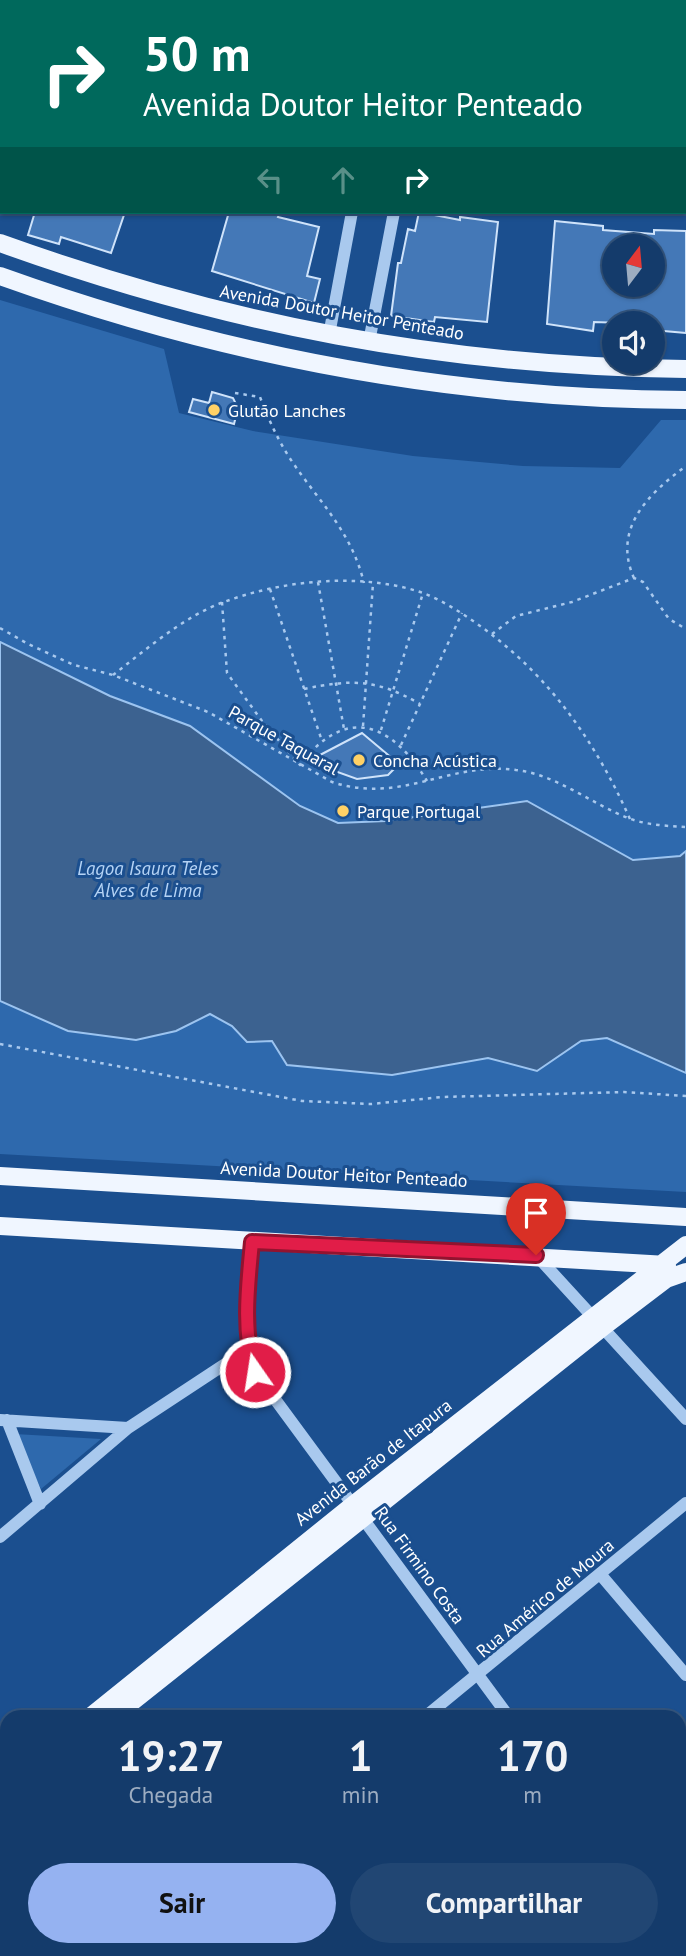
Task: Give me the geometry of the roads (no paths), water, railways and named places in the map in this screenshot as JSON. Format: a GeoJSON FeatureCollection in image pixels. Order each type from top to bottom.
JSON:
{"type":"FeatureCollection","features":[{"type":"Feature","properties":{"kind":"main road","name":"Avenida Doutor Heitor Penteado"},"geometry":{"type":"LineString","coordinates":[[0,243],[194,305],[329,335],[514,362],[686,369]]}},
{"type":"Feature","properties":{"kind":"main road"},"geometry":{"type":"LineString","coordinates":[[0,276],[176,331],[318,364],[470,388],[612,398],[686,400]]}},
{"type":"Feature","properties":{"kind":"main road","name":"Avenida Doutor Heitor Penteado"},"geometry":{"type":"LineString","coordinates":[[0,1176],[686,1217]]}},
{"type":"Feature","properties":{"kind":"main road"},"geometry":{"type":"LineString","coordinates":[[0,1226],[252,1242],[536,1255],[686,1266]]}},
{"type":"Feature","properties":{"kind":"main road","name":"Avenida Barão de Itapura"},"geometry":{"type":"LineString","coordinates":[[99,1710],[598,1322],[686,1245]]}},
{"type":"Feature","properties":{"kind":"main road","name":"Avenida Barão de Itapura"},"geometry":{"type":"LineString","coordinates":[[598,1322],[666,1279],[686,1272]]}},
{"type":"Feature","properties":{"kind":"main road","name":"Avenida Barão de Itapura"},"geometry":{"type":"LineString","coordinates":[[121,1710],[358,1511]]}},
{"type":"Feature","properties":{"kind":"street"},"geometry":{"type":"LineString","coordinates":[[329,335],[352,214]]}},
{"type":"Feature","properties":{"kind":"street"},"geometry":{"type":"LineString","coordinates":[[369,342],[394,214]]}},
{"type":"Feature","properties":{"kind":"street","name":"Rua Firmino Costa"},"geometry":{"type":"LineString","coordinates":[[252,1242],[247,1299],[248,1349],[255,1372],[504,1710]]}},
{"type":"Feature","properties":{"kind":"street"},"geometry":{"type":"LineString","coordinates":[[536,1255],[686,1419]]}},
{"type":"Feature","properties":{"kind":"street"},"geometry":{"type":"LineString","coordinates":[[0,1537],[128,1428],[248,1349]]}},
{"type":"Feature","properties":{"kind":"street"},"geometry":{"type":"LineString","coordinates":[[40,1504],[3,1420],[128,1428]]}},
{"type":"Feature","properties":{"kind":"street","name":"Rua Américo de Moura"},"geometry":{"type":"LineString","coordinates":[[434,1710],[686,1503]]}},
{"type":"Feature","properties":{"kind":"street"},"geometry":{"type":"LineString","coordinates":[[600,1574],[686,1675]]}},
{"type":"Feature","properties":{"kind":"water","name":"Lagoa Isaura Teles Alves de Lima"},"geometry":{"type":"Polygon","coordinates":[[[0,642],[110,696],[190,726],[300,806],[338,823],[386,821],[527,801],[633,860],[680,856],[686,851],[686,1073],[607,1038],[581,1041],[537,1071],[488,1058],[392,1075],[287,1065],[272,1041],[247,1042],[232,1026],[210,1014],[176,1031],[136,1040],[68,1031],[0,1001],[0,642]]]}},
{"type":"Feature","properties":{"kind":"place","name":"Glutão Lanches"},"geometry":{"type":"Point","coordinates":[214,410]}},
{"type":"Feature","properties":{"kind":"place","name":"Concha Acústica"},"geometry":{"type":"Point","coordinates":[359,760]}},
{"type":"Feature","properties":{"kind":"place","name":"Parque Portugal"},"geometry":{"type":"Point","coordinates":[343,811]}}]}
